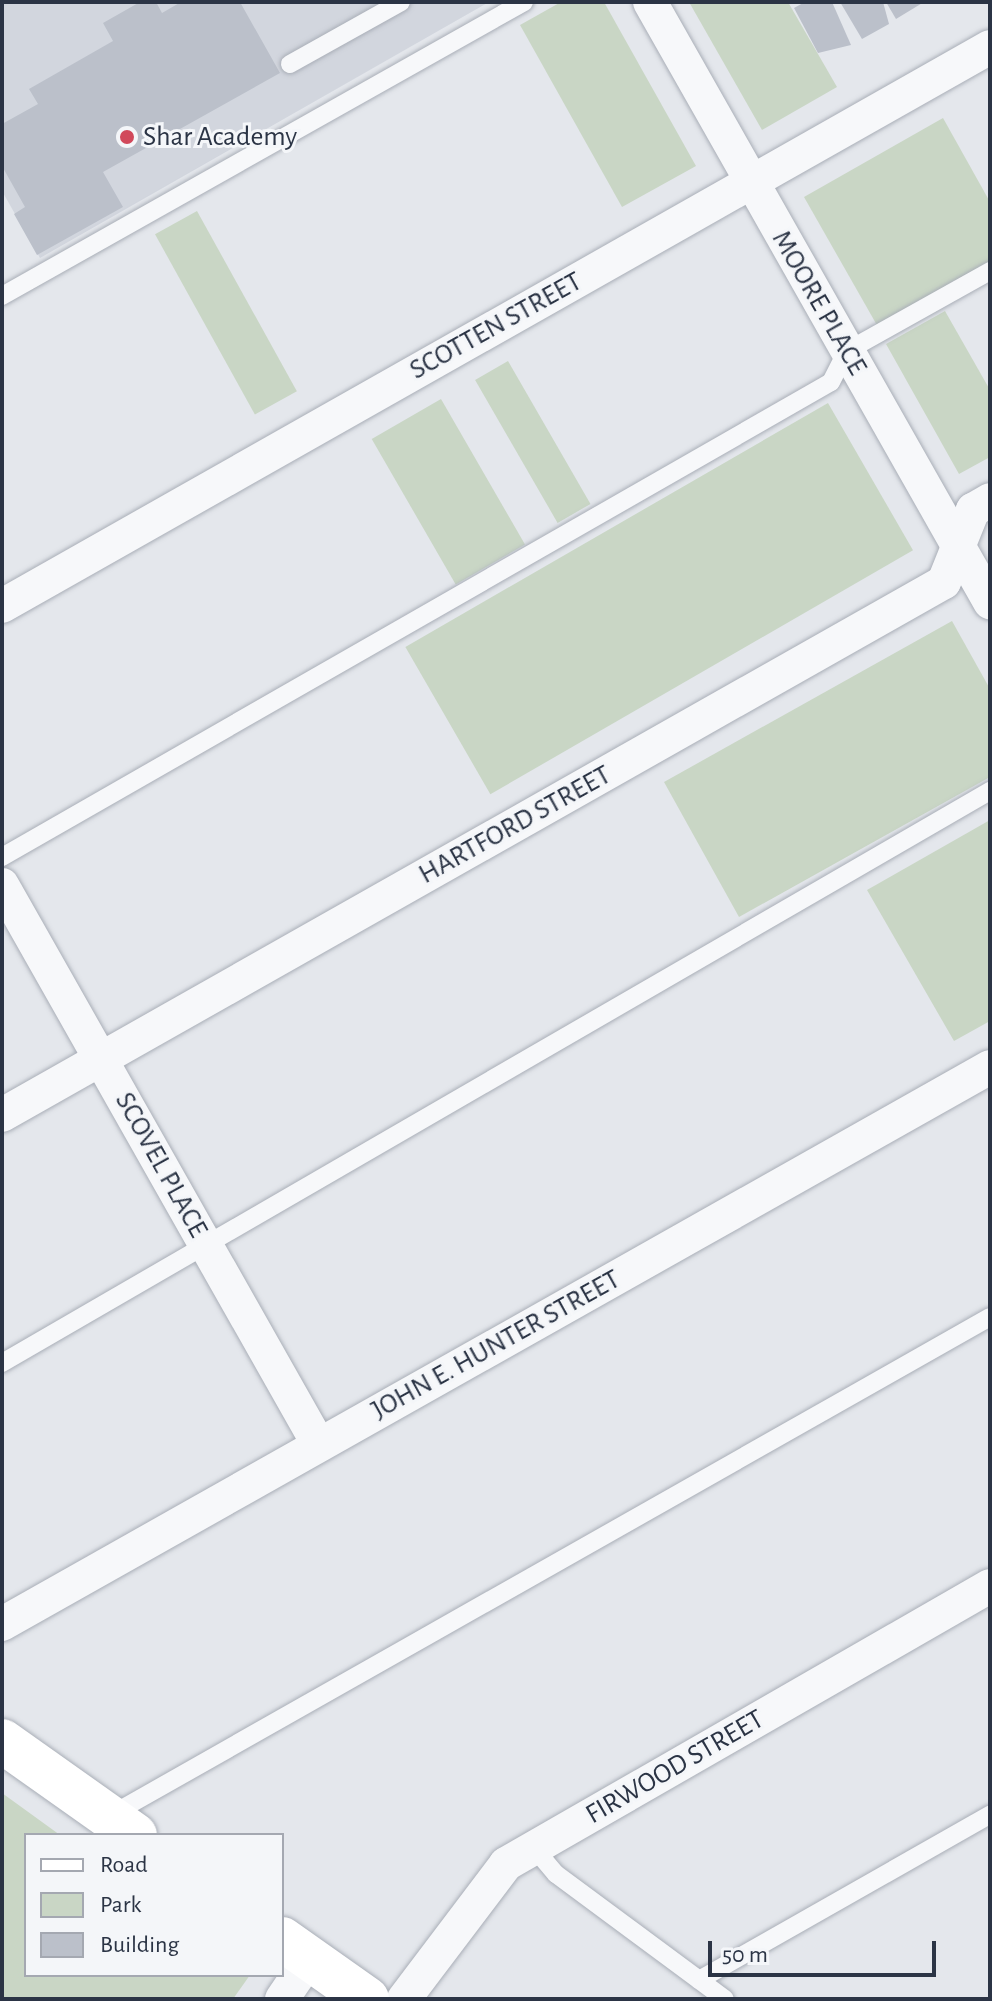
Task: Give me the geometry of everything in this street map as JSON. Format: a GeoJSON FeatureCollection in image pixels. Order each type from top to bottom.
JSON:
{"type":"FeatureCollection","features":[{"type":"Feature","properties":{"kind":"street","name":"MOORE PLACE"},"geometry":{"type":"LineString","coordinates":[[650,2],[990,602]]}},
{"type":"Feature","properties":{"kind":"street","name":"SCOTTEN STREET"},"geometry":{"type":"LineString","coordinates":[[2,606],[990,47]]}},
{"type":"Feature","properties":{"kind":"street","name":"HARTFORD STREET"},"geometry":{"type":"LineString","coordinates":[[2,1115],[944,582],[973,510],[990,500]]}},
{"type":"Feature","properties":{"kind":"street","name":"SCOVEL PLACE"},"geometry":{"type":"LineString","coordinates":[[2,885],[319,1445]]}},
{"type":"Feature","properties":{"kind":"street","name":"JOHN E. HUNTER STREET"},"geometry":{"type":"LineString","coordinates":[[2,1624],[990,1067]]}},
{"type":"Feature","properties":{"kind":"street","name":"FIRWOOD STREET"},"geometry":{"type":"LineString","coordinates":[[404,1999],[489,1880],[534,1848],[990,1586]]}},
{"type":"Feature","properties":{"kind":"street"},"geometry":{"type":"LineString","coordinates":[[2,1741],[122,1826]]}},
{"type":"Feature","properties":{"kind":"street"},"geometry":{"type":"LineString","coordinates":[[282,1999],[296,1948],[367,1999]]}},
{"type":"Feature","properties":{"kind":"lane"},"geometry":{"type":"LineString","coordinates":[[290,64],[401,2]]}},
{"type":"Feature","properties":{"kind":"lane"},"geometry":{"type":"LineString","coordinates":[[2,296],[524,2]]}},
{"type":"Feature","properties":{"kind":"lane"},"geometry":{"type":"LineString","coordinates":[[2,857],[831,382],[847,351],[990,271]]}},
{"type":"Feature","properties":{"kind":"lane"},"geometry":{"type":"LineString","coordinates":[[2,1363],[990,791]]}},
{"type":"Feature","properties":{"kind":"lane"},"geometry":{"type":"LineString","coordinates":[[122,1826],[990,1317]]}},
{"type":"Feature","properties":{"kind":"lane"},"geometry":{"type":"LineString","coordinates":[[699,1980],[990,1815]]}},
{"type":"Feature","properties":{"kind":"lane"},"geometry":{"type":"LineString","coordinates":[[534,1848],[568,1883],[725,1999]]}},
{"type":"Feature","properties":{"kind":"shaded area","name":"Shar Academy"},"geometry":{"type":"Polygon","coordinates":[[[2,2],[489,2],[40,258],[2,191],[2,2]]]}},
{"type":"Feature","properties":{"kind":"green space"},"geometry":{"type":"Polygon","coordinates":[[[561,2],[604,2],[696,166],[622,207],[520,25],[561,2]]]}},
{"type":"Feature","properties":{"kind":"green space"},"geometry":{"type":"Polygon","coordinates":[[[689,2],[788,2],[837,87],[762,130],[689,2]]]}},
{"type":"Feature","properties":{"kind":"green space"},"geometry":{"type":"Polygon","coordinates":[[[943,118],[990,202],[990,262],[878,327],[804,197],[943,118]]]}},
{"type":"Feature","properties":{"kind":"green space"},"geometry":{"type":"Polygon","coordinates":[[[197,211],[297,391],[255,414],[155,234],[197,211]]]}},
{"type":"Feature","properties":{"kind":"green space"},"geometry":{"type":"Polygon","coordinates":[[[945,311],[990,390],[990,457],[959,474],[886,344],[945,311]]]}},
{"type":"Feature","properties":{"kind":"green space"},"geometry":{"type":"Polygon","coordinates":[[[508,361],[590,504],[558,523],[475,380],[508,361]]]}},
{"type":"Feature","properties":{"kind":"green space"},"geometry":{"type":"Polygon","coordinates":[[[441,399],[525,544],[456,584],[372,439],[441,399]]]}},
{"type":"Feature","properties":{"kind":"green space"},"geometry":{"type":"Polygon","coordinates":[[[828,403],[913,550],[490,794],[405,647],[828,403]]]}},
{"type":"Feature","properties":{"kind":"green space"},"geometry":{"type":"Polygon","coordinates":[[[952,621],[990,689],[990,777],[739,917],[664,782],[952,621]]]}},
{"type":"Feature","properties":{"kind":"green space"},"geometry":{"type":"Polygon","coordinates":[[[990,820],[990,1021],[954,1041],[867,890],[990,820]]]}},
{"type":"Feature","properties":{"kind":"green space"},"geometry":{"type":"Polygon","coordinates":[[[2,1793],[57,1833],[24,1833],[24,1977],[249,1977],[233,1999],[2,1999],[2,1793]]]}},
{"type":"Feature","properties":{"kind":"building"},"geometry":{"type":"Polygon","coordinates":[[[140,2],[156,2],[162,13],[181,2],[240,2],[280,73],[103,172],[123,207],[37,255],[14,214],[25,207],[2,166],[2,124],[38,104],[29,89],[113,41],[103,23],[140,2]]]}},
{"type":"Feature","properties":{"kind":"building"},"geometry":{"type":"Polygon","coordinates":[[[805,2],[832,2],[851,45],[818,53],[794,8],[805,2]]]}},
{"type":"Feature","properties":{"kind":"building"},"geometry":{"type":"Polygon","coordinates":[[[840,2],[883,2],[889,24],[862,39],[840,2]]]}},
{"type":"Feature","properties":{"kind":"building"},"geometry":{"type":"Polygon","coordinates":[[[886,2],[924,2],[896,19],[886,2]]]}},
{"type":"Feature","properties":{"kind":"place","name":"Shar Academy"},"geometry":{"type":"Point","coordinates":[127,137]}}]}
